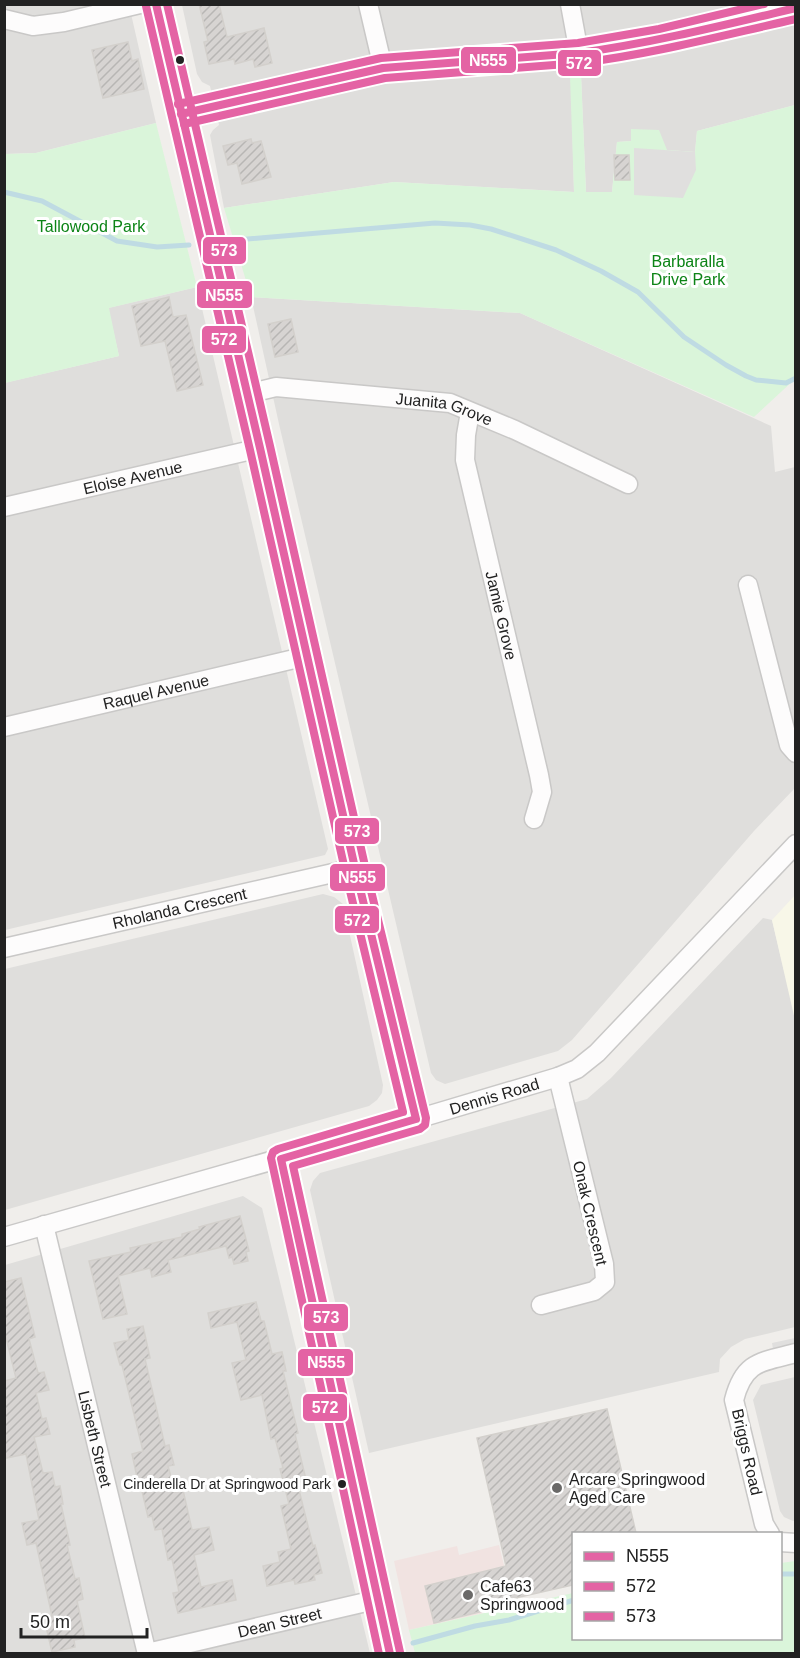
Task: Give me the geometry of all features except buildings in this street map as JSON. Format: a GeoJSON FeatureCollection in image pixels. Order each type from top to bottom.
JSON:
{"type":"FeatureCollection","features":[{"type":"Feature","properties":{"kind":"street"},"geometry":{"type":"LineString","coordinates":[[4,19],[33,26],[64,22],[140,4]]}},
{"type":"Feature","properties":{"kind":"street"},"geometry":{"type":"LineString","coordinates":[[156,4],[355,868],[416,1119]]}},
{"type":"Feature","properties":{"kind":"street"},"geometry":{"type":"LineString","coordinates":[[368,4],[383,68]]}},
{"type":"Feature","properties":{"kind":"street"},"geometry":{"type":"LineString","coordinates":[[570,4],[579,53]]}},
{"type":"Feature","properties":{"kind":"street"},"geometry":{"type":"LineString","coordinates":[[181,114],[383,68],[579,53],[634,45],[794,7]]}},
{"type":"Feature","properties":{"kind":"street","name":"Juanita Grove"},"geometry":{"type":"LineString","coordinates":[[247,394],[276,387],[450,403],[515,430],[628,484]]}},
{"type":"Feature","properties":{"kind":"street","name":"Jamie Grove"},"geometry":{"type":"LineString","coordinates":[[470,412],[465,460],[539,775],[542,792],[534,819]]}},
{"type":"Feature","properties":{"kind":"street","name":"Eloise Avenue"},"geometry":{"type":"LineString","coordinates":[[4,507],[260,448]]}},
{"type":"Feature","properties":{"kind":"street"},"geometry":{"type":"LineString","coordinates":[[748,585],[789,745],[795,753]]}},
{"type":"Feature","properties":{"kind":"street","name":"Raquel Avenue"},"geometry":{"type":"LineString","coordinates":[[4,727],[307,656]]}},
{"type":"Feature","properties":{"kind":"street","name":"Dennis Road"},"geometry":{"type":"LineString","coordinates":[[4,1237],[281,1159],[577,1070],[597,1053],[795,844]]}},
{"type":"Feature","properties":{"kind":"street","name":"Rholanda Crescent"},"geometry":{"type":"LineString","coordinates":[[4,948],[355,868]]}},
{"type":"Feature","properties":{"kind":"street","name":"Onak Crescent"},"geometry":{"type":"LineString","coordinates":[[541,1305],[594,1291],[604,1282],[604,1264],[558,1077]]}},
{"type":"Feature","properties":{"kind":"street"},"geometry":{"type":"LineString","coordinates":[[281,1159],[390,1653]]}},
{"type":"Feature","properties":{"kind":"street","name":"Lisbeth Street"},"geometry":{"type":"LineString","coordinates":[[44,1226],[147,1653]]}},
{"type":"Feature","properties":{"kind":"street","name":"Briggs Road"},"geometry":{"type":"LineString","coordinates":[[769,1532],[764,1524],[735,1401],[739,1383],[746,1372],[759,1362],[795,1353]]}},
{"type":"Feature","properties":{"kind":"street","name":"Dean Street"},"geometry":{"type":"LineString","coordinates":[[147,1653],[379,1599]]}},
{"type":"Feature","properties":{"kind":"shaded area"},"geometry":{"type":"Polygon","coordinates":[[[4,5],[129,5],[156,123],[36,153],[5,154],[4,5]]]}},
{"type":"Feature","properties":{"kind":"shaded area"},"geometry":{"type":"Polygon","coordinates":[[[182,5],[795,5],[795,105],[697,131],[695,152],[667,150],[631,141],[617,142],[612,192],[586,192],[581,75],[571,76],[574,192],[394,182],[224,208],[210,135],[219,125],[210,86],[202,82],[197,74],[182,5]]]}},
{"type":"Feature","properties":{"kind":"shaded area"},"geometry":{"type":"Polygon","coordinates":[[[634,148],[695,152],[696,170],[683,198],[634,195],[634,148]]]}},
{"type":"Feature","properties":{"kind":"shaded area"},"geometry":{"type":"Polygon","coordinates":[[[197,287],[328,849],[325,855],[5,930],[4,383],[119,356],[108,308],[197,287]]]}},
{"type":"Feature","properties":{"kind":"shaded area"},"geometry":{"type":"Polygon","coordinates":[[[251,297],[520,313],[771,426],[775,472],[795,467],[795,788],[754,831],[572,1040],[558,1051],[445,1084],[436,1080],[431,1073],[251,297]]]}},
{"type":"Feature","properties":{"kind":"shaded area"},"geometry":{"type":"Polygon","coordinates":[[[323,894],[334,897],[343,904],[383,1085],[382,1093],[377,1100],[369,1106],[5,1210],[5,969],[323,894]]]}},
{"type":"Feature","properties":{"kind":"shaded area"},"geometry":{"type":"Polygon","coordinates":[[[795,895],[795,1020],[772,920],[795,895]]]}},
{"type":"Feature","properties":{"kind":"shaded area"},"geometry":{"type":"Polygon","coordinates":[[[763,918],[772,920],[796,1020],[795,1327],[745,1339],[731,1347],[720,1359],[719,1372],[369,1453],[310,1190],[313,1181],[320,1173],[587,1099],[611,1078],[763,918]]]}},
{"type":"Feature","properties":{"kind":"shaded area"},"geometry":{"type":"Polygon","coordinates":[[[243,1196],[262,1208],[370,1653],[5,1654],[5,1265],[243,1196]]]}},
{"type":"Feature","properties":{"kind":"shaded area"},"geometry":{"type":"Polygon","coordinates":[[[795,1338],[795,1344],[773,1349],[772,1343],[795,1338]]]}},
{"type":"Feature","properties":{"kind":"shaded area"},"geometry":{"type":"Polygon","coordinates":[[[795,1377],[796,1520],[793,1521],[784,1517],[780,1511],[753,1400],[761,1385],[795,1377]]]}},
{"type":"Feature","properties":{"kind":"shaded area"},"geometry":{"type":"Polygon","coordinates":[[[499,1545],[514,1606],[409,1630],[394,1561],[457,1546],[459,1555],[499,1545]]]}},
{"type":"Feature","properties":{"kind":"green space","name":"Barbaralla Drive Park"},"geometry":{"type":"Polygon","coordinates":[[[581,74],[586,192],[612,192],[617,142],[631,141],[631,129],[659,130],[667,150],[695,152],[697,131],[795,105],[795,379],[754,417],[520,313],[251,297],[224,208],[394,182],[574,192],[570,76],[581,74]]]}},
{"type":"Feature","properties":{"kind":"green space","name":"Tallowood Park"},"geometry":{"type":"Polygon","coordinates":[[[156,123],[197,287],[109,308],[119,356],[5,383],[5,154],[36,153],[156,123]]]}},
{"type":"Feature","properties":{"kind":"green space"},"geometry":{"type":"Polygon","coordinates":[[[795,1561],[795,1653],[415,1653],[409,1630],[572,1593],[572,1640],[782,1640],[782,1563],[795,1561]]]}},
{"type":"Feature","properties":{"kind":"waterway"},"geometry":{"type":"LineString","coordinates":[[4,192],[42,201],[117,241],[157,247],[189,245]]}},
{"type":"Feature","properties":{"kind":"waterway"},"geometry":{"type":"LineString","coordinates":[[236,240],[435,223],[491,229],[556,250],[601,271],[638,292],[684,337],[746,376],[756,380],[786,383],[796,378]]}},
{"type":"Feature","properties":{"kind":"waterway"},"geometry":{"type":"LineString","coordinates":[[782,1574],[796,1574]]}},
{"type":"Feature","properties":{"kind":"waterway"},"geometry":{"type":"LineString","coordinates":[[413,1643],[475,1626],[509,1620],[572,1601]]}},
{"type":"Feature","properties":{"kind":"transit line","name":"N555"},"geometry":{"type":"LineString","coordinates":[[156,4],[355,868],[416,1119],[281,1159],[390,1654]]}},
{"type":"Feature","properties":{"kind":"transit line","name":"573"},"geometry":{"type":"LineString","coordinates":[[167,4],[365,866],[426,1118],[425,1125],[420,1129],[293,1166],[400,1652]]}},
{"type":"Feature","properties":{"kind":"transit line","name":"573"},"geometry":{"type":"LineString","coordinates":[[178,104],[381,58],[578,43],[659,29],[764,4]]}},
{"type":"Feature","properties":{"kind":"transit line","name":"572"},"geometry":{"type":"LineString","coordinates":[[146,6],[403,1112],[278,1149],[273,1152],[271,1158],[379,1654]]}},
{"type":"Feature","properties":{"kind":"transit line","name":"N555"},"geometry":{"type":"LineString","coordinates":[[181,114],[383,68],[579,53],[661,39],[796,8]]}},
{"type":"Feature","properties":{"kind":"transit line","name":"572"},"geometry":{"type":"LineString","coordinates":[[184,124],[385,78],[580,63],[634,55],[796,19]]}},
{"type":"Feature","properties":{"kind":"place","name":"Cinderella Dr at Springwood Park"},"geometry":{"type":"Point","coordinates":[342,1484]}},
{"type":"Feature","properties":{"kind":"place","name":"Arcare Springwood Aged Care"},"geometry":{"type":"Point","coordinates":[557,1488]}},
{"type":"Feature","properties":{"kind":"place","name":"Cafe63 Springwood"},"geometry":{"type":"Point","coordinates":[468,1595]}}]}
